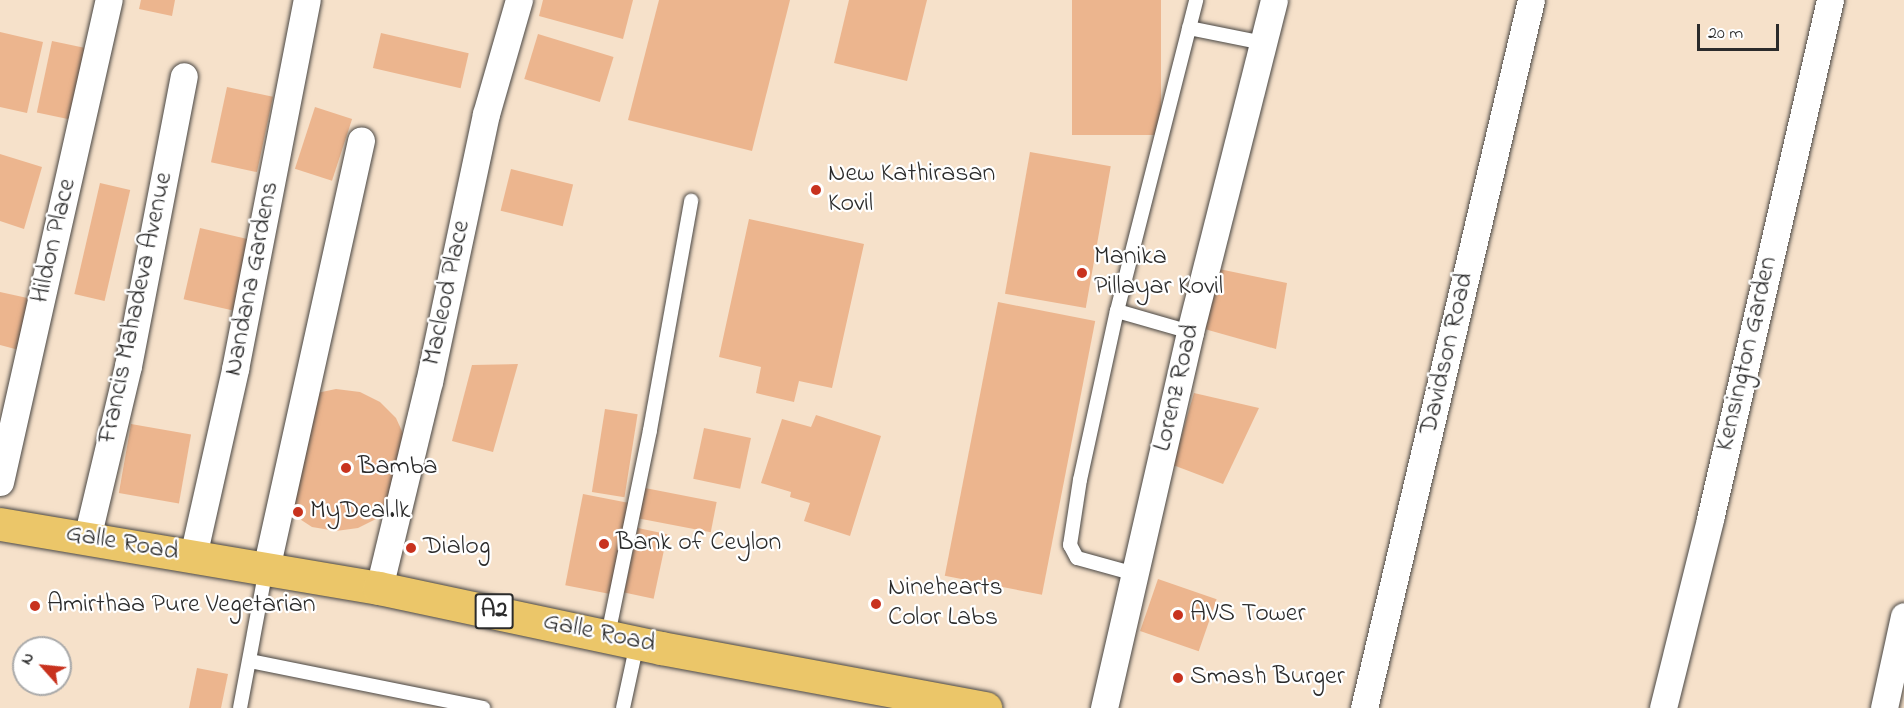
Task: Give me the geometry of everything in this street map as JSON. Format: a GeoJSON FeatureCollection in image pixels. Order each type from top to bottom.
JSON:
{"type":"FeatureCollection","features":[{"type":"Feature","properties":{"kind":"highway","name":"Galle Road"},"geometry":{"type":"LineString","coordinates":[[0,524],[379,588],[622,638],[872,698],[986,708]]}},
{"type":"Feature","properties":{"kind":"street","name":"Hildon Place"},"geometry":{"type":"LineString","coordinates":[[0,482],[110,0]]}},
{"type":"Feature","properties":{"kind":"street","name":"Nandana Gardens"},"geometry":{"type":"LineString","coordinates":[[193,556],[235,369],[307,0]]}},
{"type":"Feature","properties":{"kind":"street","name":"Macleod Place"},"geometry":{"type":"LineString","coordinates":[[379,588],[429,382],[486,114],[519,0]]}},
{"type":"Feature","properties":{"kind":"street","name":"Lorenz Road"},"geometry":{"type":"LineString","coordinates":[[1104,708],[1190,332],[1274,0]]}},
{"type":"Feature","properties":{"kind":"street","name":"Davidson Road"},"geometry":{"type":"LineString","coordinates":[[1364,708],[1531,0]]}},
{"type":"Feature","properties":{"kind":"street","name":"Kensington Garden"},"geometry":{"type":"LineString","coordinates":[[1663,708],[1830,0]]}},
{"type":"Feature","properties":{"kind":"street","name":"Francis Mahadeva Avenue"},"geometry":{"type":"LineString","coordinates":[[87,538],[128,366],[184,76]]}},
{"type":"Feature","properties":{"kind":"street"},"geometry":{"type":"LineString","coordinates":[[266,569],[362,140]]}},
{"type":"Feature","properties":{"kind":"street"},"geometry":{"type":"LineString","coordinates":[[1884,708],[1904,616]]}},
{"type":"Feature","properties":{"kind":"lane"},"geometry":{"type":"LineString","coordinates":[[1135,574],[1077,558],[1070,546],[1080,480],[1117,311],[1196,0]]}},
{"type":"Feature","properties":{"kind":"lane"},"geometry":{"type":"LineString","coordinates":[[1189,28],[1264,43]]}},
{"type":"Feature","properties":{"kind":"lane"},"geometry":{"type":"LineString","coordinates":[[623,708],[622,638],[650,430],[690,201]]}},
{"type":"Feature","properties":{"kind":"lane"},"geometry":{"type":"LineString","coordinates":[[1117,311],[1190,332]]}},
{"type":"Feature","properties":{"kind":"lane"},"geometry":{"type":"LineString","coordinates":[[240,708],[266,569]]}},
{"type":"Feature","properties":{"kind":"lane"},"geometry":{"type":"LineString","coordinates":[[250,661],[483,708]]}},
{"type":"Feature","properties":{"kind":"building"},"geometry":{"type":"Polygon","coordinates":[[[141,0],[175,0],[172,16],[139,9],[141,0]]]}},
{"type":"Feature","properties":{"kind":"building"},"geometry":{"type":"Polygon","coordinates":[[[543,0],[633,0],[623,39],[539,16],[543,0]]]}},
{"type":"Feature","properties":{"kind":"building"},"geometry":{"type":"Polygon","coordinates":[[[659,0],[790,0],[752,151],[628,120],[659,0]]]}},
{"type":"Feature","properties":{"kind":"building"},"geometry":{"type":"Polygon","coordinates":[[[849,0],[927,0],[907,81],[834,63],[849,0]]]}},
{"type":"Feature","properties":{"kind":"building"},"geometry":{"type":"Polygon","coordinates":[[[1072,0],[1161,0],[1161,135],[1072,135],[1072,0]]]}},
{"type":"Feature","properties":{"kind":"building"},"geometry":{"type":"Polygon","coordinates":[[[0,32],[43,42],[27,113],[0,107],[0,32]]]}},
{"type":"Feature","properties":{"kind":"building"},"geometry":{"type":"Polygon","coordinates":[[[381,33],[469,53],[461,88],[373,68],[381,33]]]}},
{"type":"Feature","properties":{"kind":"building"},"geometry":{"type":"Polygon","coordinates":[[[538,34],[614,57],[600,102],[524,79],[538,34]]]}},
{"type":"Feature","properties":{"kind":"building"},"geometry":{"type":"Polygon","coordinates":[[[52,41],[90,49],[75,121],[37,112],[52,41]]]}},
{"type":"Feature","properties":{"kind":"building"},"geometry":{"type":"Polygon","coordinates":[[[227,87],[273,97],[257,172],[211,162],[227,87]]]}},
{"type":"Feature","properties":{"kind":"building"},"geometry":{"type":"Polygon","coordinates":[[[315,107],[352,119],[332,181],[295,169],[315,107]]]}},
{"type":"Feature","properties":{"kind":"building"},"geometry":{"type":"Polygon","coordinates":[[[1030,152],[1111,166],[1086,308],[1005,294],[1030,152]]]}},
{"type":"Feature","properties":{"kind":"building"},"geometry":{"type":"Polygon","coordinates":[[[0,154],[42,167],[24,229],[0,221],[0,154]]]}},
{"type":"Feature","properties":{"kind":"building"},"geometry":{"type":"Polygon","coordinates":[[[511,169],[573,184],[563,226],[501,211],[511,169]]]}},
{"type":"Feature","properties":{"kind":"building"},"geometry":{"type":"Polygon","coordinates":[[[100,183],[130,190],[105,301],[74,294],[100,183]]]}},
{"type":"Feature","properties":{"kind":"building"},"geometry":{"type":"Polygon","coordinates":[[[749,219],[864,244],[832,388],[799,381],[794,402],[756,393],[761,367],[719,357],[749,219]]]}},
{"type":"Feature","properties":{"kind":"building"},"geometry":{"type":"Polygon","coordinates":[[[200,228],[252,240],[235,311],[184,299],[200,228]]]}},
{"type":"Feature","properties":{"kind":"building"},"geometry":{"type":"Polygon","coordinates":[[[1219,269],[1287,283],[1276,349],[1201,328],[1219,269]]]}},
{"type":"Feature","properties":{"kind":"building"},"geometry":{"type":"Polygon","coordinates":[[[0,292],[32,299],[19,350],[0,345],[0,292]]]}},
{"type":"Feature","properties":{"kind":"building"},"geometry":{"type":"Polygon","coordinates":[[[998,302],[1095,321],[1042,595],[945,576],[998,302]]]}},
{"type":"Feature","properties":{"kind":"building"},"geometry":{"type":"Polygon","coordinates":[[[518,364],[493,452],[452,441],[472,365],[518,364]]]}},
{"type":"Feature","properties":{"kind":"building","name":"Bamba"},"geometry":{"type":"Polygon","coordinates":[[[336,389],[360,392],[380,402],[396,418],[405,438],[395,502],[378,518],[358,528],[336,531],[312,527],[292,514],[312,394],[336,389]]]}},
{"type":"Feature","properties":{"kind":"building"},"geometry":{"type":"Polygon","coordinates":[[[1194,393],[1259,408],[1223,484],[1173,465],[1194,393]]]}},
{"type":"Feature","properties":{"kind":"building"},"geometry":{"type":"Polygon","coordinates":[[[605,409],[638,414],[624,497],[592,492],[605,409]]]}},
{"type":"Feature","properties":{"kind":"building"},"geometry":{"type":"Polygon","coordinates":[[[816,415],[881,436],[850,536],[804,521],[810,503],[790,497],[791,492],[761,483],[782,419],[811,427],[816,415]]]}},
{"type":"Feature","properties":{"kind":"building"},"geometry":{"type":"Polygon","coordinates":[[[131,424],[191,435],[179,504],[119,493],[131,424]]]}},
{"type":"Feature","properties":{"kind":"building"},"geometry":{"type":"Polygon","coordinates":[[[704,428],[751,438],[740,489],[693,479],[704,428]]]}},
{"type":"Feature","properties":{"kind":"building"},"geometry":{"type":"Polygon","coordinates":[[[645,488],[717,502],[711,532],[639,518],[645,488]]]}},
{"type":"Feature","properties":{"kind":"building"},"geometry":{"type":"Polygon","coordinates":[[[583,494],[629,503],[611,594],[565,585],[583,494]]]}},
{"type":"Feature","properties":{"kind":"building"},"geometry":{"type":"Polygon","coordinates":[[[638,528],[667,534],[654,599],[624,593],[638,528]]]}},
{"type":"Feature","properties":{"kind":"building","name":"AVS Tower"},"geometry":{"type":"Polygon","coordinates":[[[1158,579],[1217,599],[1199,651],[1140,631],[1158,579]]]}},
{"type":"Feature","properties":{"kind":"building"},"geometry":{"type":"Polygon","coordinates":[[[197,668],[228,674],[221,708],[189,708],[197,668]]]}},
{"type":"Feature","properties":{"kind":"place","name":"New Kathirasan Kovil"},"geometry":{"type":"Point","coordinates":[816,190]}},
{"type":"Feature","properties":{"kind":"place","name":"Manika Pillayar Kovil"},"geometry":{"type":"Point","coordinates":[1082,273]}},
{"type":"Feature","properties":{"kind":"place","name":"Bamba"},"geometry":{"type":"Point","coordinates":[346,468]}},
{"type":"Feature","properties":{"kind":"place","name":"MyDeal.lk"},"geometry":{"type":"Point","coordinates":[298,512]}},
{"type":"Feature","properties":{"kind":"place","name":"Bank of Ceylon"},"geometry":{"type":"Point","coordinates":[604,544]}},
{"type":"Feature","properties":{"kind":"place","name":"Dialog"},"geometry":{"type":"Point","coordinates":[411,548]}},
{"type":"Feature","properties":{"kind":"place","name":"Ninehearts Color Labs"},"geometry":{"type":"Point","coordinates":[876,604]}},
{"type":"Feature","properties":{"kind":"place","name":"Amirthaa Pure Vegetarian"},"geometry":{"type":"Point","coordinates":[35,606]}},
{"type":"Feature","properties":{"kind":"place","name":"AVS Tower"},"geometry":{"type":"Point","coordinates":[1178,615]}},
{"type":"Feature","properties":{"kind":"place","name":"Smash Burger"},"geometry":{"type":"Point","coordinates":[1178,678]}}]}
